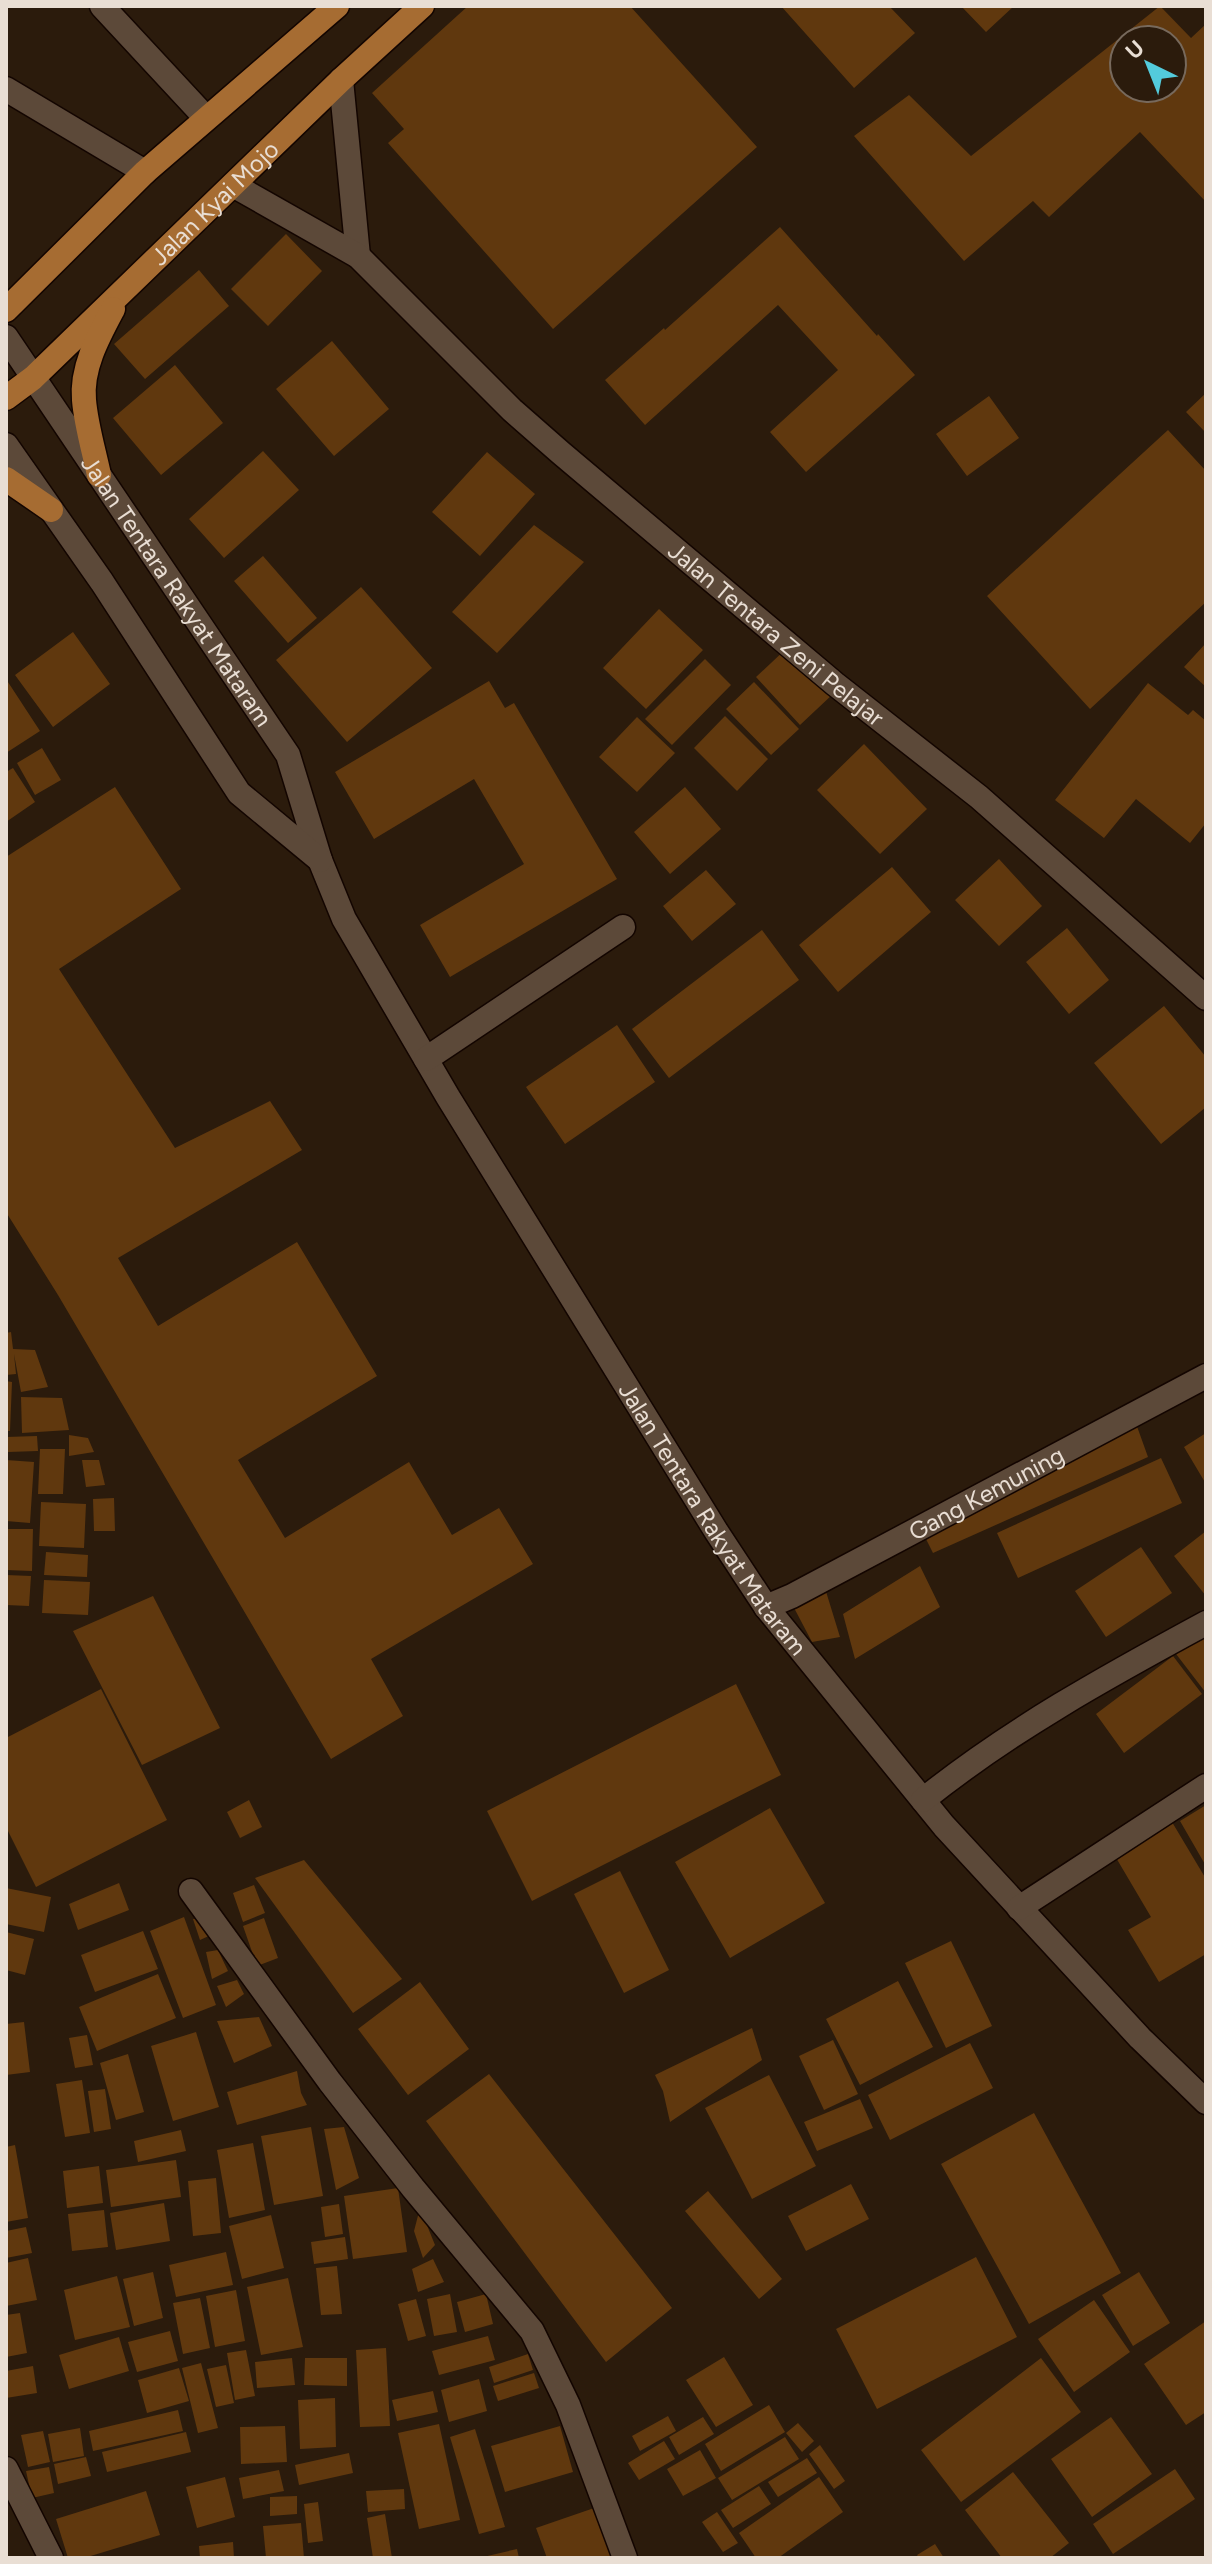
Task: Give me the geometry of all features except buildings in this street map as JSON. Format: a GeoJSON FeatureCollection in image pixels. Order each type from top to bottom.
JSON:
{"type":"FeatureCollection","features":[{"type":"Feature","properties":{"kind":"main road"},"geometry":{"type":"LineString","coordinates":[[6,310],[145,172],[337,6]]}},
{"type":"Feature","properties":{"kind":"main road","name":"Jalan Kyai Mojo"},"geometry":{"type":"LineString","coordinates":[[6,398],[33,378],[341,80],[422,6]]}},
{"type":"Feature","properties":{"kind":"main road"},"geometry":{"type":"LineString","coordinates":[[99,475],[84,399],[86,371],[98,338],[121,293]]}},
{"type":"Feature","properties":{"kind":"main road"},"geometry":{"type":"LineString","coordinates":[[6,479],[51,510]]}},
{"type":"Feature","properties":{"kind":"street"},"geometry":{"type":"LineString","coordinates":[[102,6],[206,118]]}},
{"type":"Feature","properties":{"kind":"street"},"geometry":{"type":"LineString","coordinates":[[341,80],[358,256]]}},
{"type":"Feature","properties":{"kind":"street"},"geometry":{"type":"LineString","coordinates":[[6,89],[145,172]]}},
{"type":"Feature","properties":{"kind":"street","name":"Jalan Tentara Zeni Pelajar"},"geometry":{"type":"LineString","coordinates":[[233,185],[358,256],[512,410],[561,453],[835,684],[979,797],[1206,998]]}},
{"type":"Feature","properties":{"kind":"street","name":"Jalan Tentara Rakyat Mataram"},"geometry":{"type":"LineString","coordinates":[[6,337],[288,755],[320,860],[344,919],[426,1059],[766,1607],[944,1826],[1140,2038],[1206,2102]]}},
{"type":"Feature","properties":{"kind":"street","name":"Jalan Tentara Rakyat Mataram"},"geometry":{"type":"LineString","coordinates":[[6,445],[102,582],[239,793],[320,860]]}},
{"type":"Feature","properties":{"kind":"street"},"geometry":{"type":"LineString","coordinates":[[426,1059],[623,927]]}},
{"type":"Feature","properties":{"kind":"street","name":"Gang Kemuning"},"geometry":{"type":"LineString","coordinates":[[766,1607],[1206,1376]]}},
{"type":"Feature","properties":{"kind":"street"},"geometry":{"type":"LineString","coordinates":[[923,1800],[963,1767],[1102,1679],[1206,1623]]}},
{"type":"Feature","properties":{"kind":"street"},"geometry":{"type":"LineString","coordinates":[[1019,1908],[1206,1786]]}},
{"type":"Feature","properties":{"kind":"street"},"geometry":{"type":"LineString","coordinates":[[191,1891],[340,2094],[413,2188],[532,2331],[568,2405],[625,2558]]}},
{"type":"Feature","properties":{"kind":"street"},"geometry":{"type":"LineString","coordinates":[[6,2469],[51,2558]]}}]}
